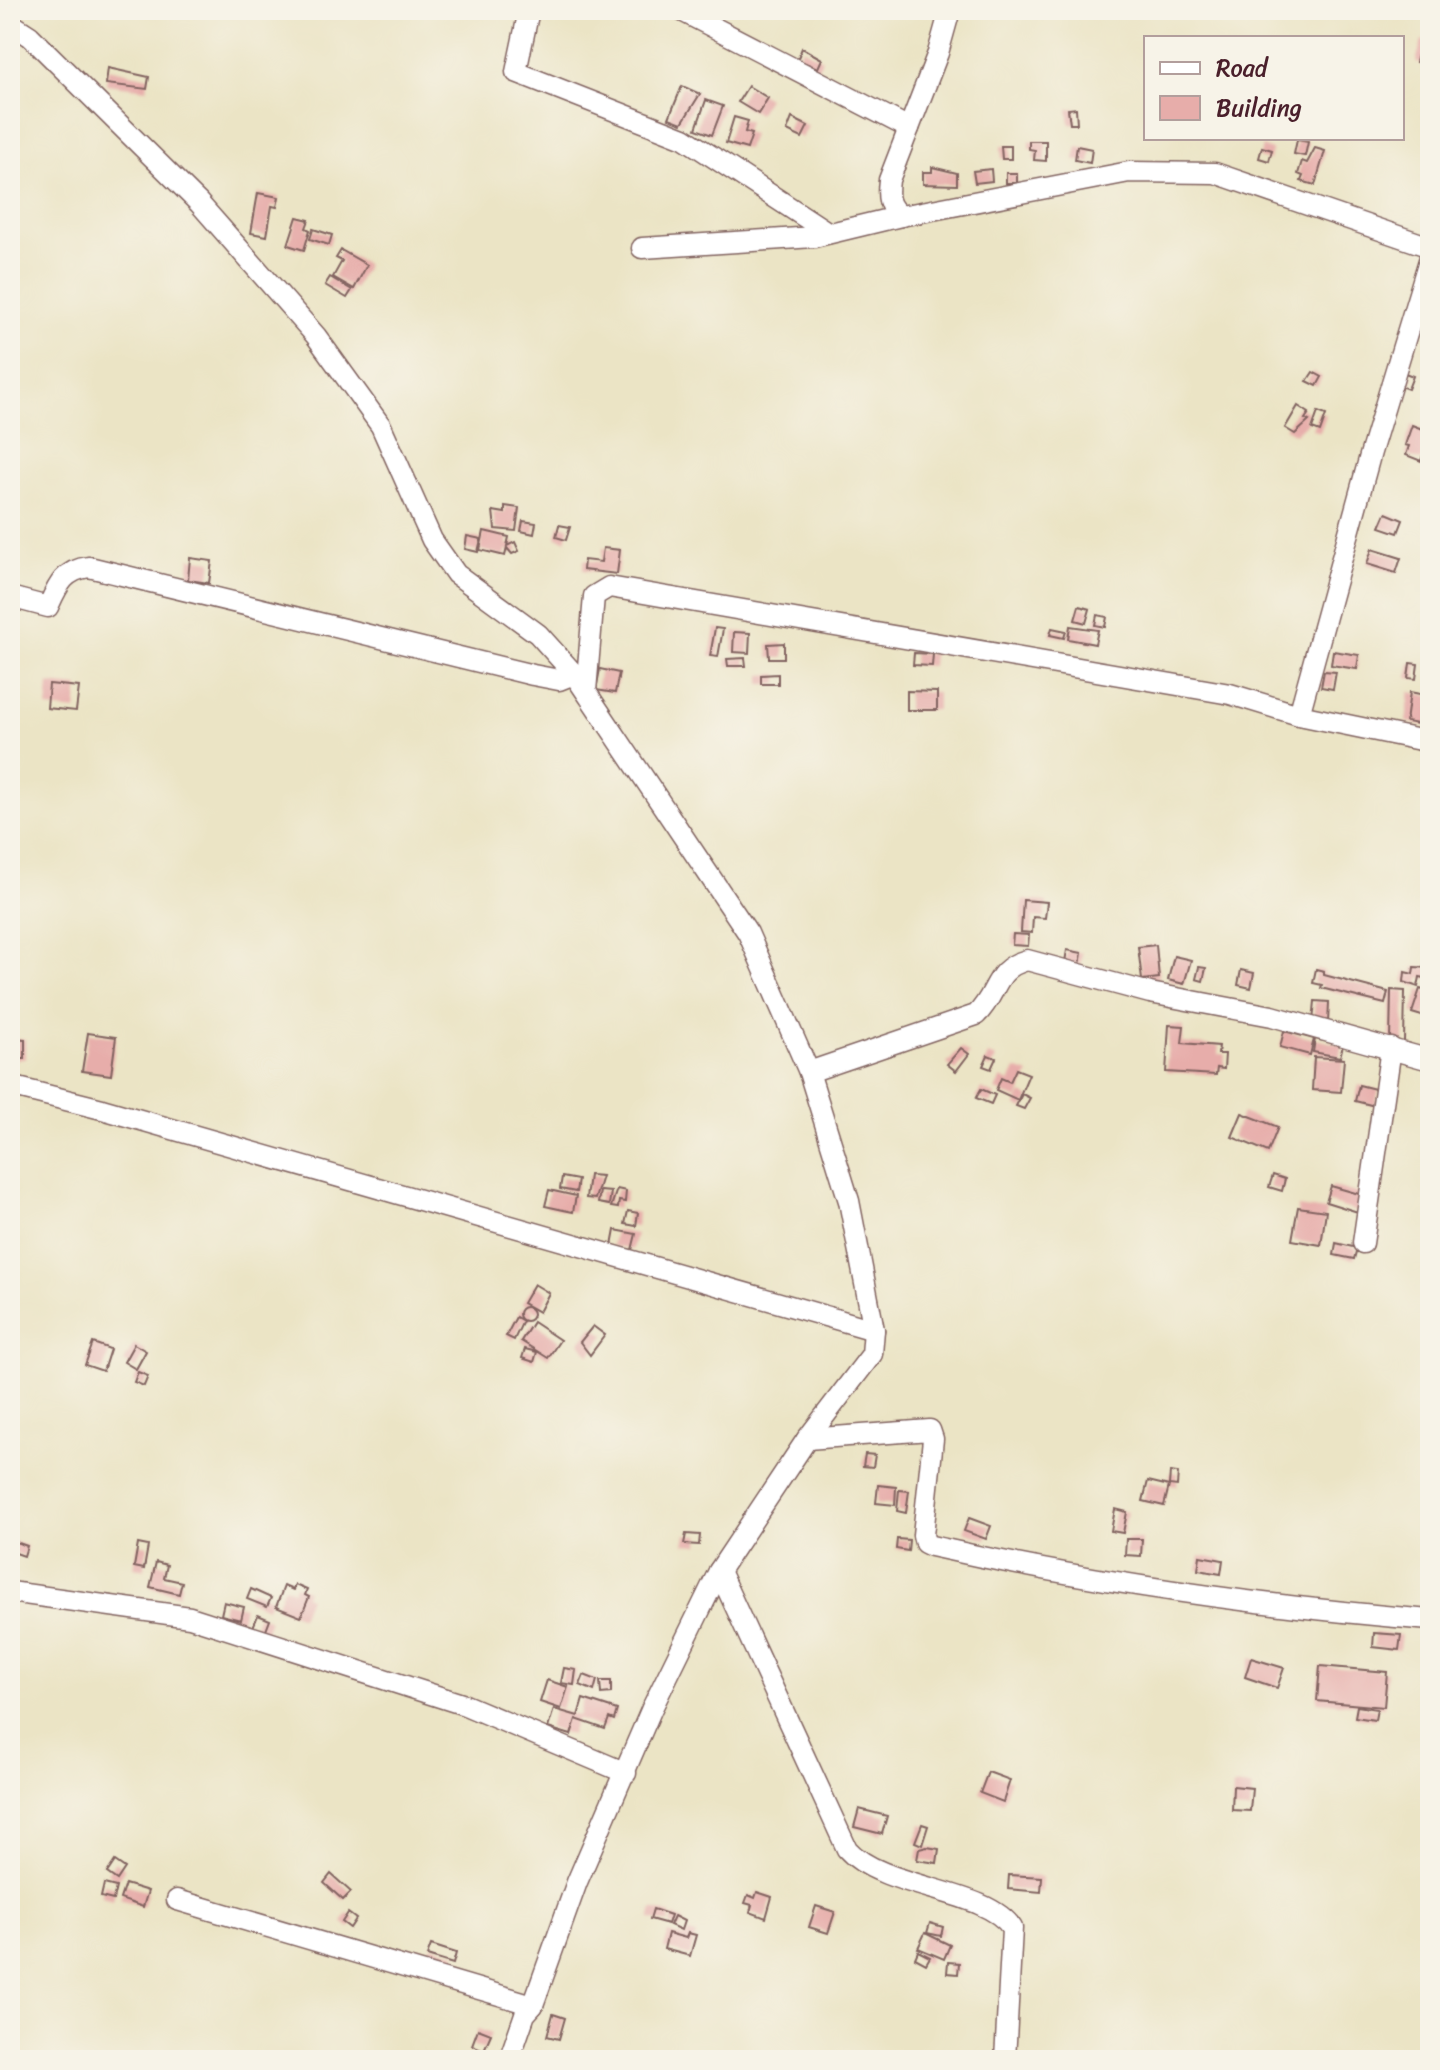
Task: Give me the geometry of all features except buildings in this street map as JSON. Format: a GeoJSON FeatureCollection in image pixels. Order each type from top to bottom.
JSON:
{"type":"FeatureCollection","features":[{"type":"Feature","properties":{"kind":"street"},"geometry":{"type":"LineString","coordinates":[[529,10],[516,72],[684,138],[829,233]]}},
{"type":"Feature","properties":{"kind":"street"},"geometry":{"type":"LineString","coordinates":[[680,10],[909,128]]}},
{"type":"Feature","properties":{"kind":"street"},"geometry":{"type":"LineString","coordinates":[[901,216],[892,209],[887,196],[950,10]]}},
{"type":"Feature","properties":{"kind":"street"},"geometry":{"type":"LineString","coordinates":[[10,23],[30,36],[199,203],[316,336],[381,426],[432,540],[456,574],[538,634],[580,683],[748,933],[809,1072],[849,1201],[875,1344],[867,1363],[807,1439],[719,1571],[577,1882],[533,2005],[525,2014],[509,2060]]}},
{"type":"Feature","properties":{"kind":"street"},"geometry":{"type":"LineString","coordinates":[[642,248],[829,233],[1129,172],[1215,173],[1430,247]]}},
{"type":"Feature","properties":{"kind":"street"},"geometry":{"type":"LineString","coordinates":[[1299,715],[1371,452],[1430,257]]}},
{"type":"Feature","properties":{"kind":"street"},"geometry":{"type":"LineString","coordinates":[[10,597],[48,607],[62,578],[75,569],[89,567],[533,675],[580,683]]}},
{"type":"Feature","properties":{"kind":"street"},"geometry":{"type":"LineString","coordinates":[[580,683],[594,596],[600,589],[609,587],[1230,694],[1299,715],[1430,742]]}},
{"type":"Feature","properties":{"kind":"street"},"geometry":{"type":"LineString","coordinates":[[809,1072],[976,1015],[990,1002],[995,983],[1010,964],[1027,960],[1150,993],[1272,1016],[1430,1060]]}},
{"type":"Feature","properties":{"kind":"street"},"geometry":{"type":"LineString","coordinates":[[1363,1243],[1391,1048]]}},
{"type":"Feature","properties":{"kind":"street"},"geometry":{"type":"LineString","coordinates":[[10,1086],[102,1109],[874,1330]]}},
{"type":"Feature","properties":{"kind":"street"},"geometry":{"type":"LineString","coordinates":[[807,1439],[930,1430],[933,1439],[923,1535],[925,1543],[931,1546],[1088,1577],[1208,1596],[1308,1610],[1430,1620]]}},
{"type":"Feature","properties":{"kind":"street"},"geometry":{"type":"LineString","coordinates":[[719,1571],[790,1731],[847,1849],[872,1869],[950,1894],[1005,1918],[1012,1928],[1005,2060]]}},
{"type":"Feature","properties":{"kind":"street"},"geometry":{"type":"LineString","coordinates":[[10,1592],[190,1617],[465,1705],[626,1773]]}},
{"type":"Feature","properties":{"kind":"street"},"geometry":{"type":"LineString","coordinates":[[177,1900],[533,2005]]}}]}
